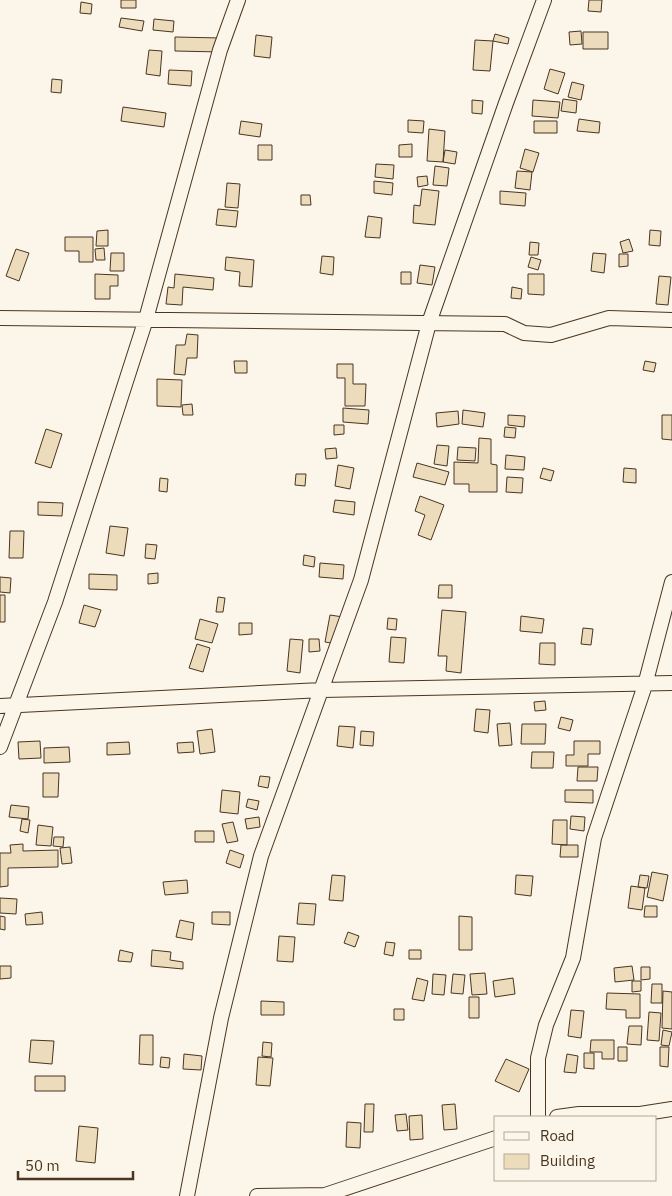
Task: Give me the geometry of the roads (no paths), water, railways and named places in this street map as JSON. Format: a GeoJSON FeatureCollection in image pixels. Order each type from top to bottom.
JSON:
{"type":"FeatureCollection","features":[{"type":"Feature","properties":{"kind":"street"},"geometry":{"type":"LineString","coordinates":[[0,747],[55,602],[146,319],[220,50],[238,0]]}},
{"type":"Feature","properties":{"kind":"street"},"geometry":{"type":"LineString","coordinates":[[188,1196],[221,1018],[261,856],[361,580],[429,323],[544,0]]}},
{"type":"Feature","properties":{"kind":"street"},"geometry":{"type":"LineString","coordinates":[[0,318],[505,324],[524,333],[551,335],[609,318],[672,320]]}},
{"type":"Feature","properties":{"kind":"street"},"geometry":{"type":"LineString","coordinates":[[538,1116],[538,1058],[546,1024],[573,958],[594,838],[645,684],[672,582]]}},
{"type":"Feature","properties":{"kind":"street"},"geometry":{"type":"LineString","coordinates":[[0,706],[322,690],[672,684]]}},
{"type":"Feature","properties":{"kind":"street"},"geometry":{"type":"LineString","coordinates":[[564,1116],[579,1114],[640,1114],[672,1109]]}},
{"type":"Feature","properties":{"kind":"street"},"geometry":{"type":"LineString","coordinates":[[257,1196],[325,1195],[494,1139]]}}]}
